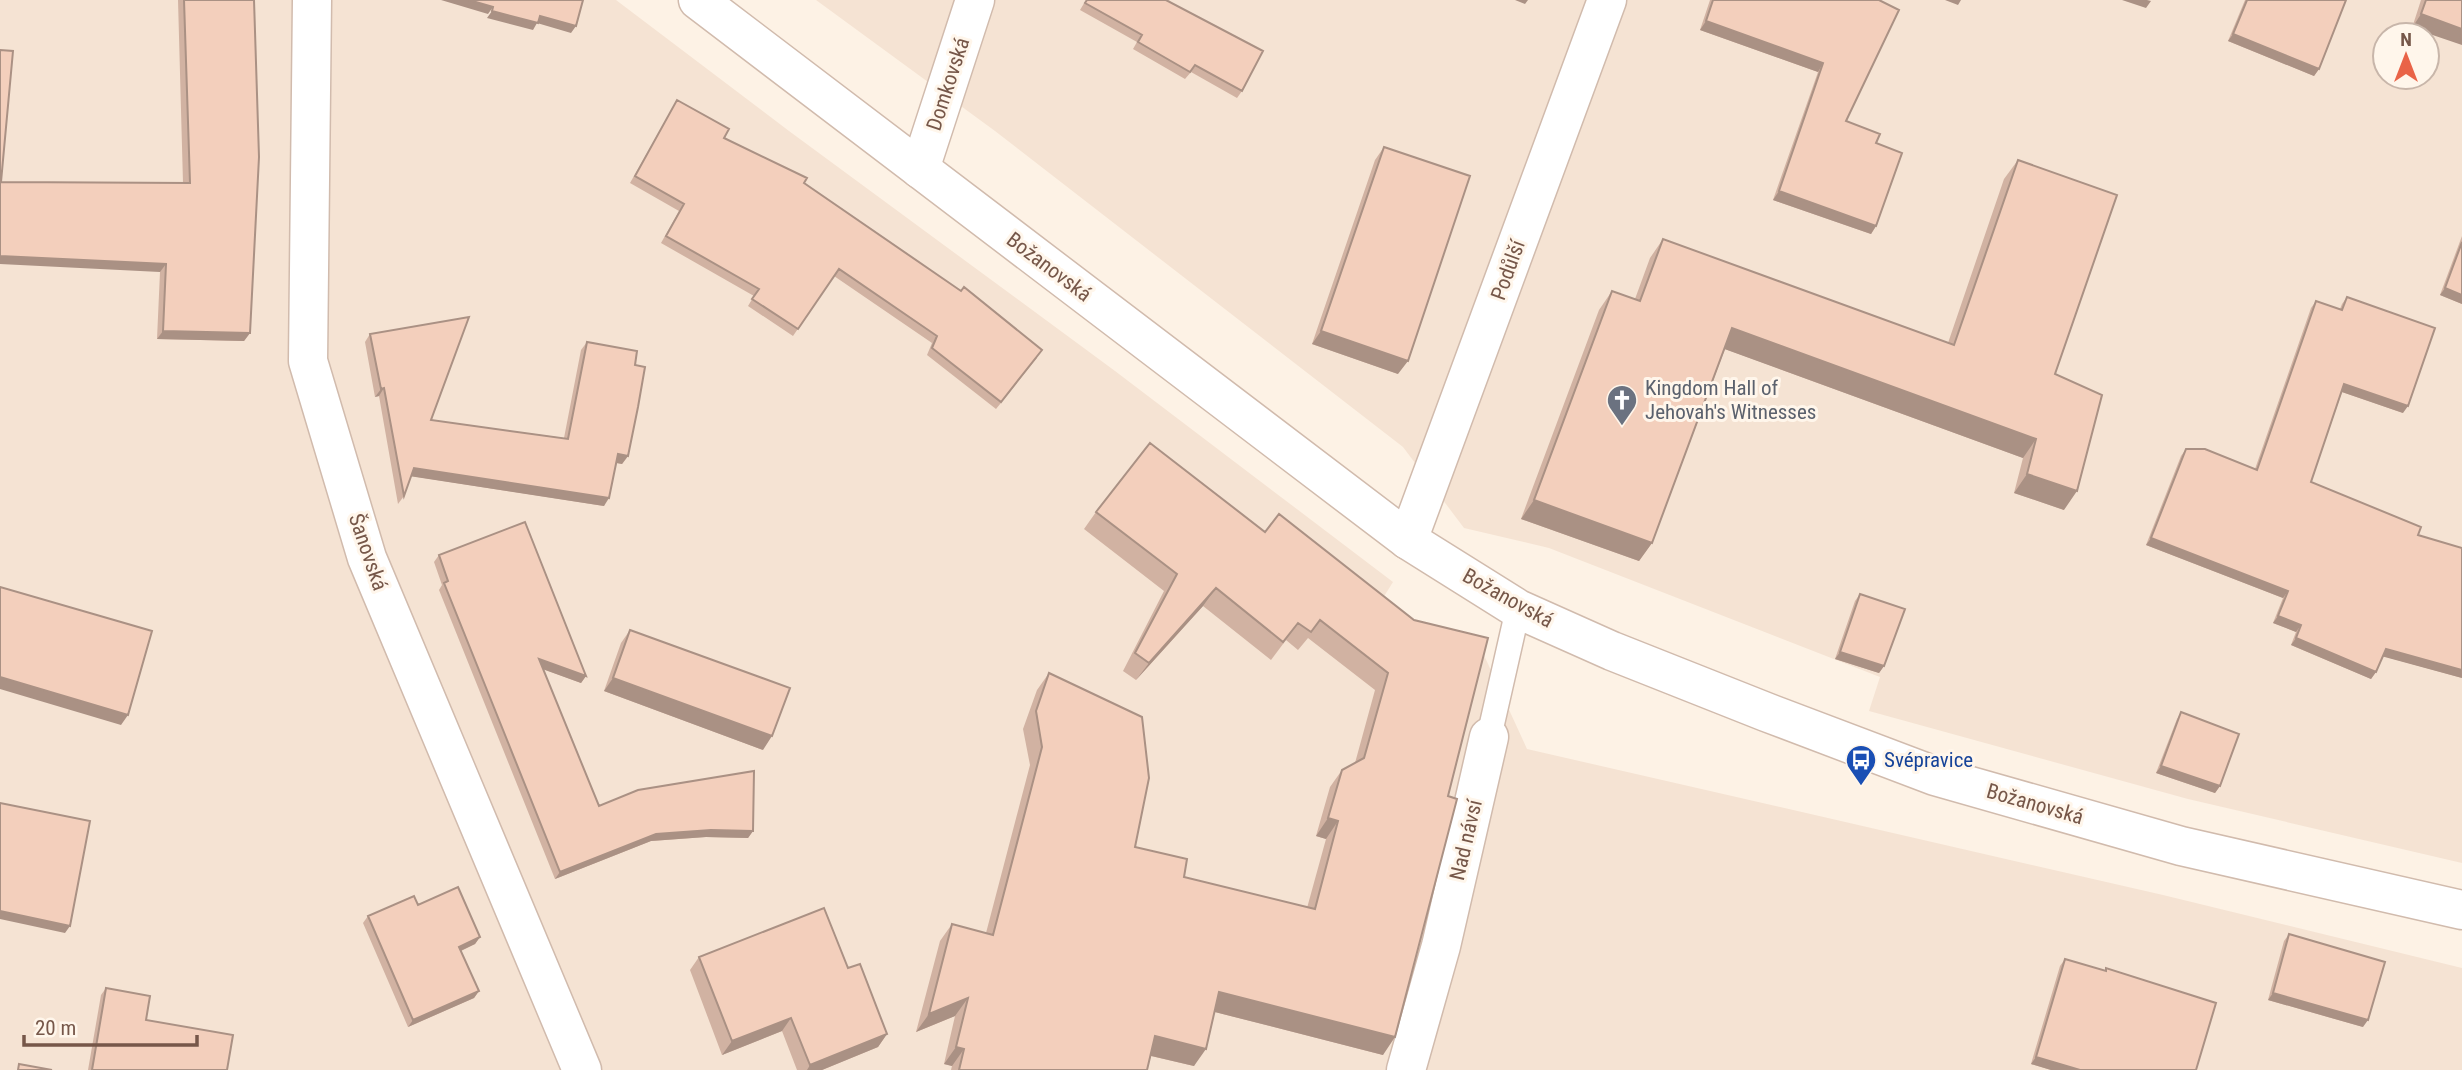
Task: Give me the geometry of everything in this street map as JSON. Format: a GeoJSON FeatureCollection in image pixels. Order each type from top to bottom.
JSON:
{"type":"FeatureCollection","features":[{"type":"Feature","properties":{"kind":"street","name":"Šanovská"},"geometry":{"type":"LineString","coordinates":[[312,0],[308,361],[367,558],[582,1070]]}},
{"type":"Feature","properties":{"kind":"street","name":"Božanovská"},"geometry":{"type":"LineString","coordinates":[[698,0],[1408,540],[1518,609],[1612,651],[1935,776],[2181,846],[2462,910]]}},
{"type":"Feature","properties":{"kind":"street","name":"Domkovská"},"geometry":{"type":"LineString","coordinates":[[920,169],[975,0]]}},
{"type":"Feature","properties":{"kind":"street","name":"Podůlší"},"geometry":{"type":"LineString","coordinates":[[1408,540],[1607,0]]}},
{"type":"Feature","properties":{"kind":"street","name":"Nad návsí"},"geometry":{"type":"LineString","coordinates":[[1406,1070],[1441,946],[1489,737]]}},
{"type":"Feature","properties":{"kind":"lane","name":"Nad návsí"},"geometry":{"type":"LineString","coordinates":[[1489,737],[1518,609]]}},
{"type":"Feature","properties":{"kind":"shaded area"},"geometry":{"type":"Polygon","coordinates":[[[0,0],[616,0],[1115,371],[1393,582],[1373,614],[1483,653],[1527,749],[2163,895],[2462,968],[2462,1070],[0,1070],[0,0]]]}},
{"type":"Feature","properties":{"kind":"shaded area"},"geometry":{"type":"Polygon","coordinates":[[[816,0],[2462,0],[2462,863],[2188,799],[1869,711],[1880,677],[1549,548],[1464,528],[1403,447],[995,131],[816,0]]]}},
{"type":"Feature","properties":{"kind":"building"},"geometry":{"type":"Polygon","coordinates":[[[184,0],[254,0],[259,157],[250,333],[163,331],[166,264],[0,256],[0,50],[13,51],[1,182],[190,183],[184,0]]]}},
{"type":"Feature","properties":{"kind":"building"},"geometry":{"type":"Polygon","coordinates":[[[469,0],[583,0],[576,26],[540,16],[538,23],[492,11],[493,7],[469,0]]]}},
{"type":"Feature","properties":{"kind":"building"},"geometry":{"type":"Polygon","coordinates":[[[1087,0],[1166,0],[1263,51],[1242,91],[1195,65],[1190,72],[1138,42],[1142,35],[1085,3],[1087,0]]]}},
{"type":"Feature","properties":{"kind":"building"},"geometry":{"type":"Polygon","coordinates":[[[1713,0],[1879,0],[1899,10],[1846,121],[1880,134],[1876,143],[1902,153],[1876,226],[1779,191],[1823,63],[1706,21],[1713,0]]]}},
{"type":"Feature","properties":{"kind":"building"},"geometry":{"type":"Polygon","coordinates":[[[2247,0],[2346,0],[2319,69],[2233,34],[2247,0]]]}},
{"type":"Feature","properties":{"kind":"building"},"geometry":{"type":"Polygon","coordinates":[[[2426,0],[2462,0],[2462,29],[2441,21],[2421,14],[2426,0]]]}},
{"type":"Feature","properties":{"kind":"building"},"geometry":{"type":"Polygon","coordinates":[[[677,100],[729,129],[724,138],[807,178],[804,183],[961,291],[964,287],[1042,350],[1001,402],[932,348],[937,336],[839,269],[798,329],[752,299],[759,289],[666,236],[684,204],[635,176],[677,100]]]}},
{"type":"Feature","properties":{"kind":"building"},"geometry":{"type":"Polygon","coordinates":[[[1384,147],[1470,176],[1408,361],[1321,331],[1384,147]]]}},
{"type":"Feature","properties":{"kind":"building"},"geometry":{"type":"Polygon","coordinates":[[[2018,160],[2117,195],[2055,374],[2102,395],[2077,491],[2027,474],[2036,439],[1732,328],[1652,543],[1534,500],[1612,291],[1640,301],[1663,239],[1954,345],[2018,160]]]}},
{"type":"Feature","properties":{"kind":"building"},"geometry":{"type":"Polygon","coordinates":[[[2462,242],[2462,295],[2445,288],[2462,242]]]}},
{"type":"Feature","properties":{"kind":"building"},"geometry":{"type":"Polygon","coordinates":[[[2347,297],[2435,328],[2408,406],[2344,384],[2311,482],[2421,527],[2418,535],[2462,548],[2462,670],[2386,649],[2376,672],[2296,638],[2301,625],[2278,616],[2288,591],[2151,538],[2186,449],[2205,449],[2257,470],[2316,301],[2342,310],[2347,297]]]}},
{"type":"Feature","properties":{"kind":"building"},"geometry":{"type":"Polygon","coordinates":[[[469,317],[431,420],[568,439],[587,342],[637,351],[635,365],[645,367],[638,407],[628,456],[618,454],[609,498],[414,468],[404,496],[384,388],[381,389],[370,334],[469,317]]]}},
{"type":"Feature","properties":{"kind":"building"},"geometry":{"type":"Polygon","coordinates":[[[1150,443],[1265,532],[1279,514],[1414,620],[1488,638],[1448,796],[1457,799],[1395,1037],[1219,992],[1206,1049],[1155,1036],[1147,1070],[959,1070],[964,1049],[956,1047],[968,998],[929,1014],[952,924],[993,935],[1042,747],[1036,711],[1049,673],[1142,717],[1149,778],[1135,847],[1187,859],[1184,877],[1315,909],[1338,821],[1328,818],[1342,770],[1364,758],[1388,673],[1320,620],[1311,632],[1298,623],[1283,642],[1216,588],[1149,663],[1135,653],[1177,574],[1096,512],[1150,443]]]}},
{"type":"Feature","properties":{"kind":"building"},"geometry":{"type":"Polygon","coordinates":[[[525,522],[586,676],[539,659],[599,806],[638,790],[754,771],[753,831],[711,830],[656,834],[560,872],[444,583],[448,581],[439,555],[525,522]]]}},
{"type":"Feature","properties":{"kind":"building"},"geometry":{"type":"Polygon","coordinates":[[[0,587],[152,631],[128,715],[0,677],[0,587]]]}},
{"type":"Feature","properties":{"kind":"building"},"geometry":{"type":"Polygon","coordinates":[[[1860,594],[1905,609],[1884,666],[1840,652],[1860,594]]]}},
{"type":"Feature","properties":{"kind":"building"},"geometry":{"type":"Polygon","coordinates":[[[630,630],[790,688],[772,736],[613,678],[630,630]]]}},
{"type":"Feature","properties":{"kind":"building"},"geometry":{"type":"Polygon","coordinates":[[[2181,712],[2239,734],[2220,786],[2161,766],[2181,712]]]}},
{"type":"Feature","properties":{"kind":"building"},"geometry":{"type":"Polygon","coordinates":[[[0,803],[90,821],[70,926],[0,911],[0,803]]]}},
{"type":"Feature","properties":{"kind":"building"},"geometry":{"type":"Polygon","coordinates":[[[458,887],[480,937],[459,947],[479,991],[413,1020],[368,916],[414,896],[418,905],[458,887]]]}},
{"type":"Feature","properties":{"kind":"building"},"geometry":{"type":"Polygon","coordinates":[[[824,908],[848,968],[860,964],[887,1034],[810,1065],[791,1018],[732,1041],[699,957],[824,908]]]}},
{"type":"Feature","properties":{"kind":"building"},"geometry":{"type":"Polygon","coordinates":[[[2289,934],[2385,962],[2368,1020],[2273,993],[2289,934]]]}},
{"type":"Feature","properties":{"kind":"building"},"geometry":{"type":"Polygon","coordinates":[[[2065,959],[2106,971],[2106,968],[2216,1003],[2196,1070],[2080,1070],[2036,1057],[2065,959]]]}},
{"type":"Feature","properties":{"kind":"building"},"geometry":{"type":"Polygon","coordinates":[[[106,988],[150,996],[146,1020],[233,1035],[227,1070],[92,1070],[106,988]]]}},
{"type":"Feature","properties":{"kind":"building"},"geometry":{"type":"Polygon","coordinates":[[[19,1064],[52,1070],[18,1070],[19,1064]]]}},
{"type":"Feature","properties":{"kind":"place","name":"Kingdom Hall of Jehovah's Witnesses"},"geometry":{"type":"Point","coordinates":[1622,427]}},
{"type":"Feature","properties":{"kind":"place","name":"Svépravice"},"geometry":{"type":"Point","coordinates":[1861,787]}}]}
